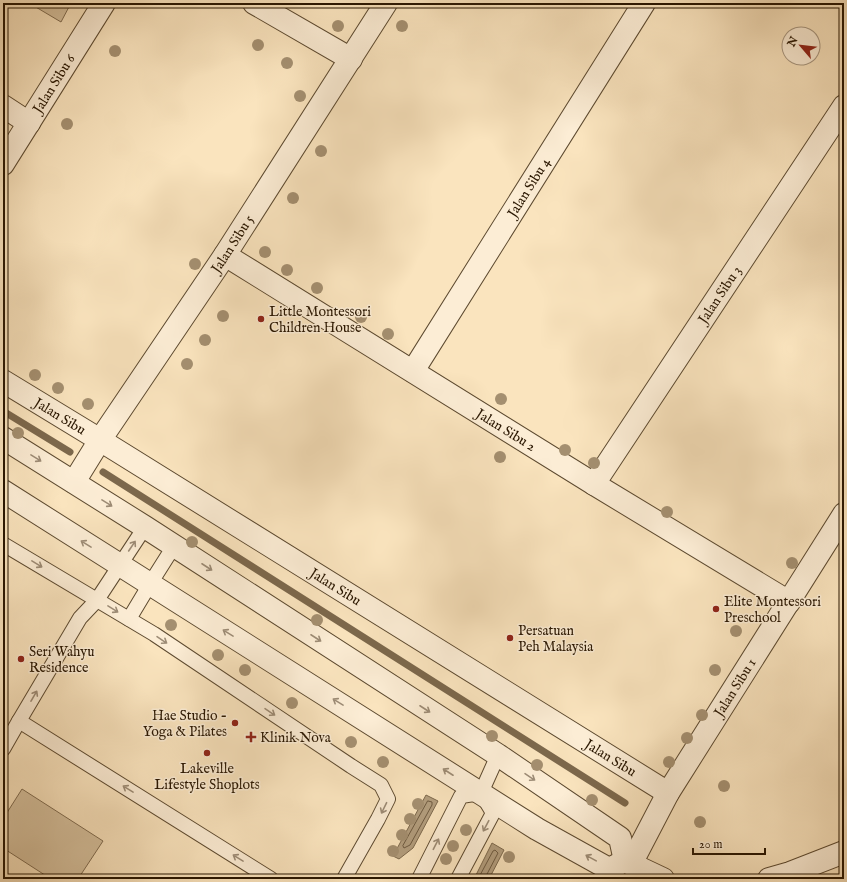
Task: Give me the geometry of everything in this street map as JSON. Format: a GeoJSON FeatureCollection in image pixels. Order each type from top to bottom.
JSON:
{"type":"FeatureCollection","features":[{"type":"Feature","properties":{"kind":"street","name":"Jalan Sibu 6"},"geometry":{"type":"LineString","coordinates":[[3,164],[104,3]]}},
{"type":"Feature","properties":{"kind":"street"},"geometry":{"type":"LineString","coordinates":[[254,3],[351,59]]}},
{"type":"Feature","properties":{"kind":"street","name":"Jalan Sibu 5"},"geometry":{"type":"LineString","coordinates":[[74,482],[100,440],[225,255],[386,3]]}},
{"type":"Feature","properties":{"kind":"street","name":"Jalan Sibu 4"},"geometry":{"type":"LineString","coordinates":[[413,372],[644,3]]}},
{"type":"Feature","properties":{"kind":"street"},"geometry":{"type":"LineString","coordinates":[[3,106],[29,123]]}},
{"type":"Feature","properties":{"kind":"street","name":"Jalan Sibu 3"},"geometry":{"type":"LineString","coordinates":[[594,484],[844,106]]}},
{"type":"Feature","properties":{"kind":"street","name":"Jalan Sibu 2"},"geometry":{"type":"LineString","coordinates":[[225,255],[594,484],[789,602]]}},
{"type":"Feature","properties":{"kind":"street","name":"Jalan Sibu"},"geometry":{"type":"LineString","coordinates":[[3,381],[668,793]]}},
{"type":"Feature","properties":{"kind":"street"},"geometry":{"type":"LineString","coordinates":[[3,438],[145,527],[498,755],[620,838],[628,862],[663,879]]}},
{"type":"Feature","properties":{"kind":"street"},"geometry":{"type":"LineString","coordinates":[[3,491],[537,829],[609,869],[628,862]]}},
{"type":"Feature","properties":{"kind":"street","name":"Jalan Sibu 1"},"geometry":{"type":"LineString","coordinates":[[628,862],[668,793],[844,514]]}},
{"type":"Feature","properties":{"kind":"street"},"geometry":{"type":"LineString","coordinates":[[768,879],[790,873],[844,852]]}},
{"type":"Feature","properties":{"kind":"lane"},"geometry":{"type":"LineString","coordinates":[[3,749],[80,618],[97,600],[119,564],[145,527]]}},
{"type":"Feature","properties":{"kind":"lane"},"geometry":{"type":"LineString","coordinates":[[3,544],[154,634],[381,785],[388,799],[344,879]]}},
{"type":"Feature","properties":{"kind":"lane"},"geometry":{"type":"LineString","coordinates":[[129,619],[174,546]]}},
{"type":"Feature","properties":{"kind":"lane"},"geometry":{"type":"LineString","coordinates":[[19,721],[271,879]]}},
{"type":"Feature","properties":{"kind":"lane"},"geometry":{"type":"LineString","coordinates":[[481,793],[498,755]]}},
{"type":"Feature","properties":{"kind":"lane"},"geometry":{"type":"LineString","coordinates":[[421,877],[461,796],[481,793]]}},
{"type":"Feature","properties":{"kind":"lane"},"geometry":{"type":"LineString","coordinates":[[458,879],[493,813],[481,793]]}},
{"type":"Feature","properties":{"kind":"shaded area"},"geometry":{"type":"Polygon","coordinates":[[[29,3],[71,3],[61,22],[29,3]]]}},
{"type":"Feature","properties":{"kind":"shaded area"},"geometry":{"type":"Polygon","coordinates":[[[22,789],[103,841],[78,879],[51,879],[3,848],[3,819],[22,789]]]}},
{"type":"Feature","properties":{"kind":"water"},"geometry":{"type":"Polygon","coordinates":[[[426,795],[438,801],[413,848],[399,859],[393,856],[426,795]]]}},
{"type":"Feature","properties":{"kind":"water"},"geometry":{"type":"Polygon","coordinates":[[[492,843],[504,850],[489,879],[474,879],[492,843]]]}},
{"type":"Feature","properties":{"kind":"waterway"},"geometry":{"type":"LineString","coordinates":[[3,411],[70,452]]}},
{"type":"Feature","properties":{"kind":"waterway"},"geometry":{"type":"LineString","coordinates":[[103,472],[625,803]]}},
{"type":"Feature","properties":{"kind":"place","name":"Little Montessori Children House"},"geometry":{"type":"Point","coordinates":[261,319]}},
{"type":"Feature","properties":{"kind":"place","name":"Elite Montessori Preschool"},"geometry":{"type":"Point","coordinates":[716,609]}},
{"type":"Feature","properties":{"kind":"place","name":"Persatuan Peh Malaysia"},"geometry":{"type":"Point","coordinates":[510,638]}},
{"type":"Feature","properties":{"kind":"place","name":"Seri Wahyu Residence"},"geometry":{"type":"Point","coordinates":[21,659]}},
{"type":"Feature","properties":{"kind":"place","name":"Hae Studio - Yoga & Pilates"},"geometry":{"type":"Point","coordinates":[235,723]}},
{"type":"Feature","properties":{"kind":"place","name":"Klinik Nova"},"geometry":{"type":"Point","coordinates":[251,737]}},
{"type":"Feature","properties":{"kind":"place","name":"Lakeville Lifestyle Shoplots"},"geometry":{"type":"Point","coordinates":[207,753]}}]}
